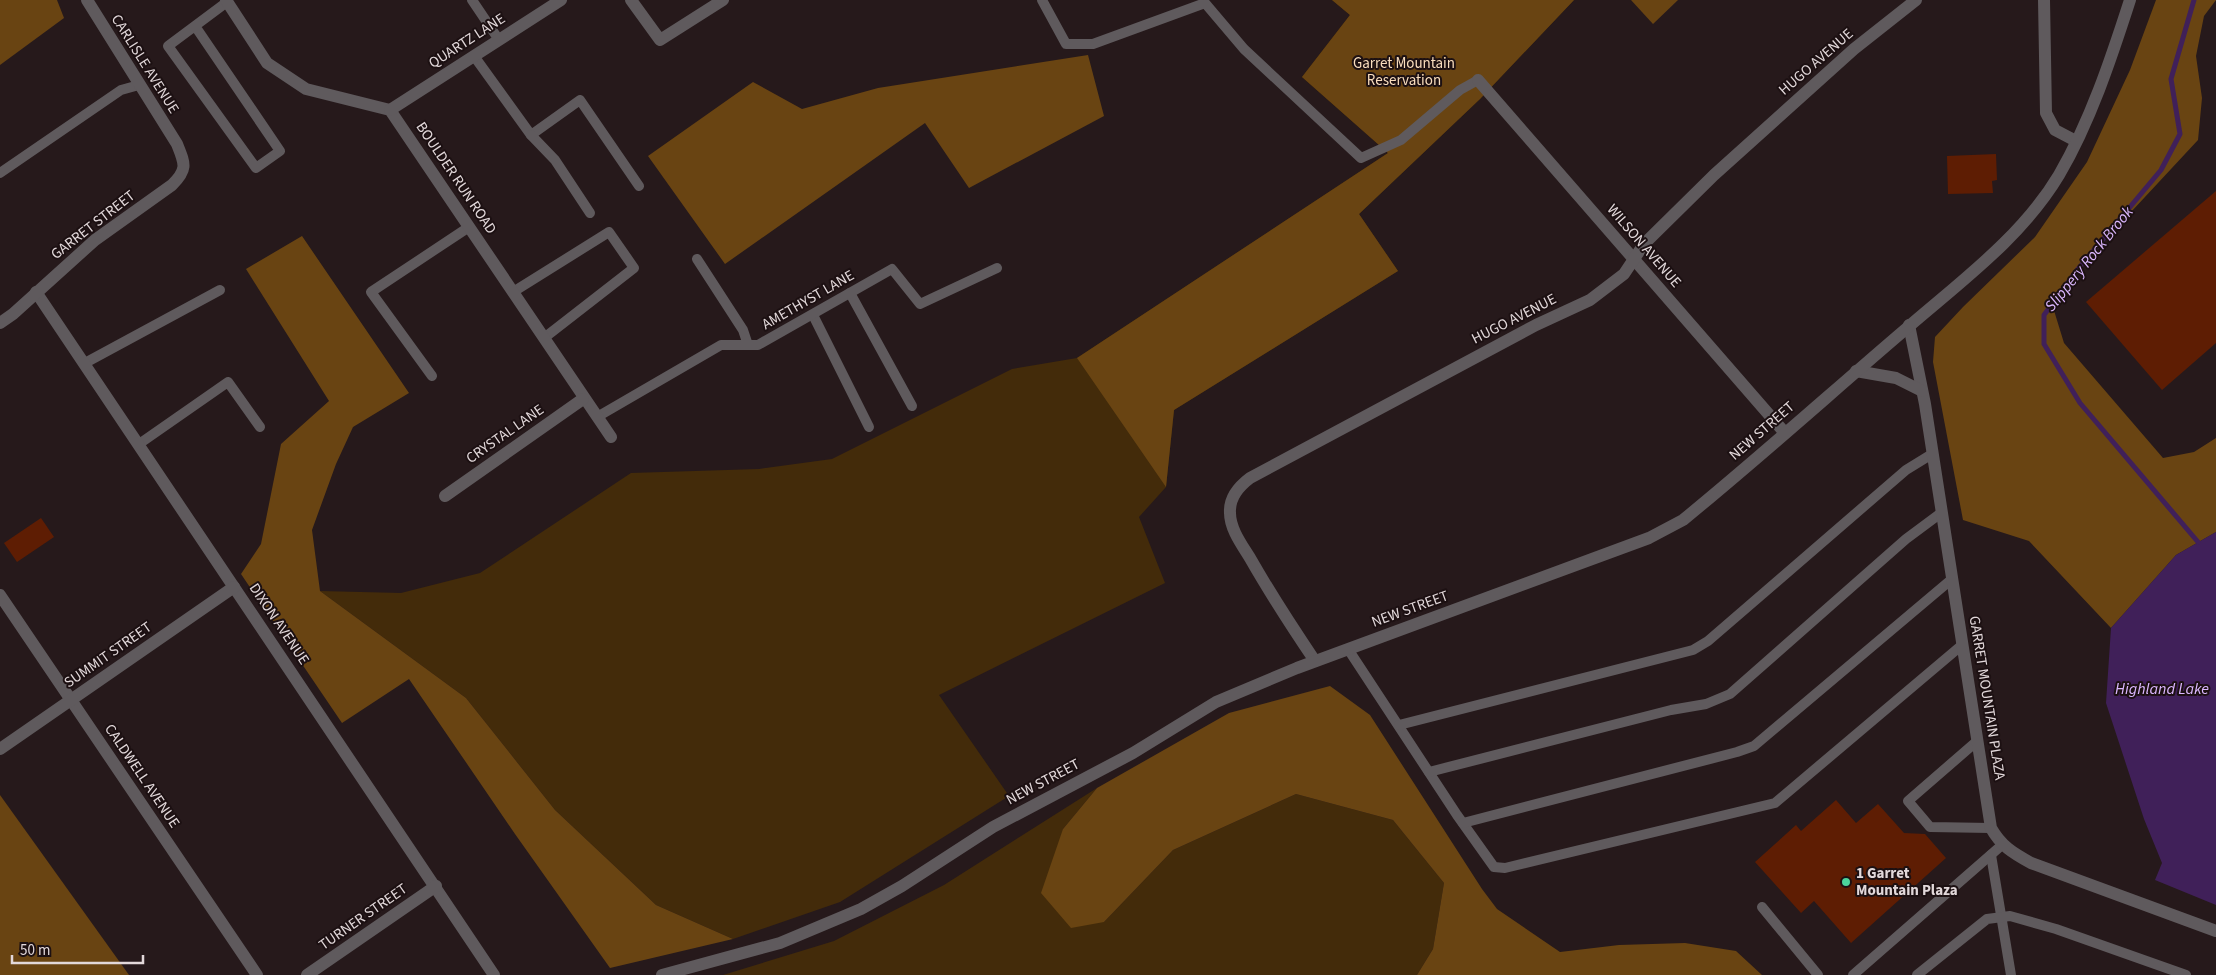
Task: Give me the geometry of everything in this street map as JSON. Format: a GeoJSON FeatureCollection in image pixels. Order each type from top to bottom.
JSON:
{"type":"FeatureCollection","features":[{"type":"Feature","properties":{"kind":"street","name":"CARLISLE AVENUE"},"geometry":{"type":"LineString","coordinates":[[87,0],[177,144]]}},
{"type":"Feature","properties":{"kind":"street","name":"QUARTZ LANE"},"geometry":{"type":"LineString","coordinates":[[390,110],[560,0]]}},
{"type":"Feature","properties":{"kind":"street"},"geometry":{"type":"LineString","coordinates":[[630,0],[660,40],[722,0]]}},
{"type":"Feature","properties":{"kind":"street","name":"HUGO AVENUE"},"geometry":{"type":"LineString","coordinates":[[1314,661],[1268,590],[1235,533],[1230,515],[1230,506],[1241,485],[1258,473],[1536,324],[1590,300],[1624,274],[1644,244],[1714,175],[1854,49],[1916,0]]}},
{"type":"Feature","properties":{"kind":"street"},"geometry":{"type":"LineString","coordinates":[[2044,0],[2046,113],[2055,130],[2076,141]]}},
{"type":"Feature","properties":{"kind":"street","name":"NEW STREET"},"geometry":{"type":"LineString","coordinates":[[662,975],[780,943],[861,909],[902,886],[993,827],[1133,754],[1216,702],[1314,661],[1650,538],[1682,520],[2007,240],[2038,206],[2058,176],[2076,141],[2095,98],[2130,0]]}},
{"type":"Feature","properties":{"kind":"street"},"geometry":{"type":"LineString","coordinates":[[227,1],[267,63],[306,90],[390,110]]}},
{"type":"Feature","properties":{"kind":"street","name":"WILSON AVENUE"},"geometry":{"type":"LineString","coordinates":[[1478,80],[1785,433]]}},
{"type":"Feature","properties":{"kind":"street","name":"BOULDER RUN ROAD"},"geometry":{"type":"LineString","coordinates":[[390,110],[583,399],[611,437]]}},
{"type":"Feature","properties":{"kind":"street","name":"GARRET STREET"},"geometry":{"type":"LineString","coordinates":[[0,323],[14,314],[95,240],[172,185],[181,176],[184,162],[177,144]]}},
{"type":"Feature","properties":{"kind":"street","name":"DIXON AVENUE"},"geometry":{"type":"LineString","coordinates":[[36,292],[494,975]]}},
{"type":"Feature","properties":{"kind":"street","name":"GARRET MOUNTAIN PLAZA"},"geometry":{"type":"LineString","coordinates":[[1909,325],[1922,391],[1991,828],[2008,851],[2031,863],[2216,931]]}},
{"type":"Feature","properties":{"kind":"street"},"geometry":{"type":"LineString","coordinates":[[1856,372],[1896,378],[1922,391]]}},
{"type":"Feature","properties":{"kind":"street","name":"CRYSTAL LANE"},"geometry":{"type":"LineString","coordinates":[[445,496],[583,399]]}},
{"type":"Feature","properties":{"kind":"street","name":"SUMMIT STREET"},"geometry":{"type":"LineString","coordinates":[[0,749],[234,587]]}},
{"type":"Feature","properties":{"kind":"street","name":"CALDWELL AVENUE"},"geometry":{"type":"LineString","coordinates":[[0,595],[256,975]]}},
{"type":"Feature","properties":{"kind":"street","name":"TURNER STREET"},"geometry":{"type":"LineString","coordinates":[[307,975],[436,886]]}},
{"type":"Feature","properties":{"kind":"lane"},"geometry":{"type":"LineString","coordinates":[[472,0],[498,40]]}},
{"type":"Feature","properties":{"kind":"lane"},"geometry":{"type":"LineString","coordinates":[[1042,0],[1066,44],[1093,44],[1205,3],[1244,49],[1361,158],[1401,140],[1460,90],[1478,80]]}},
{"type":"Feature","properties":{"kind":"lane"},"geometry":{"type":"LineString","coordinates":[[195,26],[280,151],[256,168],[168,46],[227,1]]}},
{"type":"Feature","properties":{"kind":"lane"},"geometry":{"type":"LineString","coordinates":[[474,56],[531,135],[554,160],[590,213]]}},
{"type":"Feature","properties":{"kind":"lane"},"geometry":{"type":"LineString","coordinates":[[0,173],[121,90],[139,85]]}},
{"type":"Feature","properties":{"kind":"lane"},"geometry":{"type":"LineString","coordinates":[[531,135],[580,100],[639,186]]}},
{"type":"Feature","properties":{"kind":"lane"},"geometry":{"type":"LineString","coordinates":[[432,376],[371,292],[469,227]]}},
{"type":"Feature","properties":{"kind":"lane"},"geometry":{"type":"LineString","coordinates":[[513,292],[609,232],[634,268],[544,338]]}},
{"type":"Feature","properties":{"kind":"lane"},"geometry":{"type":"LineString","coordinates":[[697,259],[743,330],[748,345]]}},
{"type":"Feature","properties":{"kind":"lane","name":"AMETHYST LANE"},"geometry":{"type":"LineString","coordinates":[[597,417],[721,345],[758,345],[892,269],[920,304],[997,268]]}},
{"type":"Feature","properties":{"kind":"lane"},"geometry":{"type":"LineString","coordinates":[[85,363],[220,290]]}},
{"type":"Feature","properties":{"kind":"lane"},"geometry":{"type":"LineString","coordinates":[[850,293],[912,406]]}},
{"type":"Feature","properties":{"kind":"lane"},"geometry":{"type":"LineString","coordinates":[[813,315],[868,427]]}},
{"type":"Feature","properties":{"kind":"lane"},"geometry":{"type":"LineString","coordinates":[[139,444],[228,382],[260,427]]}},
{"type":"Feature","properties":{"kind":"lane"},"geometry":{"type":"LineString","coordinates":[[1399,725],[1693,650],[1708,641],[1906,470],[1932,454]]}},
{"type":"Feature","properties":{"kind":"lane"},"geometry":{"type":"LineString","coordinates":[[1429,772],[1671,710],[1706,704],[1730,694],[1906,539],[1941,513]]}},
{"type":"Feature","properties":{"kind":"lane"},"geometry":{"type":"LineString","coordinates":[[1463,823],[1754,746],[1952,579]]}},
{"type":"Feature","properties":{"kind":"lane"},"geometry":{"type":"LineString","coordinates":[[1348,649],[1494,867],[1505,868],[1775,803],[1962,645]]}},
{"type":"Feature","properties":{"kind":"lane"},"geometry":{"type":"LineString","coordinates":[[1976,742],[1908,801],[1930,827],[1991,828]]}},
{"type":"Feature","properties":{"kind":"lane"},"geometry":{"type":"LineString","coordinates":[[1853,975],[2002,845]]}},
{"type":"Feature","properties":{"kind":"lane"},"geometry":{"type":"LineString","coordinates":[[1991,855],[2011,975]]}},
{"type":"Feature","properties":{"kind":"lane"},"geometry":{"type":"LineString","coordinates":[[1762,908],[1818,975]]}},
{"type":"Feature","properties":{"kind":"lane"},"geometry":{"type":"LineString","coordinates":[[1918,975],[1987,919],[2010,916],[2056,929],[2186,975]]}},
{"type":"Feature","properties":{"kind":"green space"},"geometry":{"type":"Polygon","coordinates":[[[0,0],[57,0],[64,18],[0,65],[0,0]]]}},
{"type":"Feature","properties":{"kind":"green space"},"geometry":{"type":"Polygon","coordinates":[[[1332,0],[1574,0],[1480,99],[1359,214],[1398,271],[1174,410],[1166,487],[1139,517],[1165,583],[939,695],[1009,796],[840,902],[733,939],[656,905],[555,810],[466,698],[320,591],[401,593],[480,573],[631,473],[759,469],[832,459],[1012,369],[1077,358],[1388,153],[1302,77],[1350,15],[1332,0]]]}},
{"type":"Feature","properties":{"kind":"green space","name":"Garret Mountain Reservation"},"geometry":{"type":"Polygon","coordinates":[[[1332,0],[1574,0],[1480,99],[1359,214],[1398,271],[1174,410],[1166,487],[1077,358],[1388,153],[1302,77],[1350,15],[1332,0]]]}},
{"type":"Feature","properties":{"kind":"green space"},"geometry":{"type":"Polygon","coordinates":[[[1631,0],[1678,0],[1653,24],[1631,0]]]}},
{"type":"Feature","properties":{"kind":"green space"},"geometry":{"type":"Polygon","coordinates":[[[2156,0],[2216,0],[2204,16],[2196,56],[2202,98],[2198,140],[2078,269],[2052,304],[2064,343],[2163,458],[2194,452],[2216,438],[2216,532],[2176,555],[2111,628],[2029,541],[1963,520],[1933,362],[1935,337],[2035,237],[2087,162],[2130,70],[2156,0]]]}},
{"type":"Feature","properties":{"kind":"green space"},"geometry":{"type":"Polygon","coordinates":[[[1088,55],[1104,116],[969,188],[925,123],[725,264],[648,156],[753,82],[802,109],[878,88],[1088,55]]]}},
{"type":"Feature","properties":{"kind":"green space"},"geometry":{"type":"Polygon","coordinates":[[[302,236],[409,393],[353,427],[336,464],[312,530],[320,591],[466,698],[555,810],[656,905],[733,939],[610,968],[409,679],[342,723],[241,574],[261,544],[281,444],[329,401],[246,269],[302,236]]]}},
{"type":"Feature","properties":{"kind":"green space"},"geometry":{"type":"Polygon","coordinates":[[[1330,686],[1370,715],[1482,889],[1497,909],[1560,952],[1619,945],[1685,943],[1736,951],[1762,975],[1417,975],[1433,949],[1444,883],[1393,820],[1296,794],[1173,850],[1104,922],[1071,928],[1041,893],[1063,829],[1097,788],[1229,713],[1330,686]]]}},
{"type":"Feature","properties":{"kind":"green space"},"geometry":{"type":"Polygon","coordinates":[[[1097,788],[1063,829],[1104,922],[1173,850],[1296,794],[1393,820],[1444,883],[1433,949],[1417,975],[723,975],[834,941],[944,885],[1097,788]]]}},
{"type":"Feature","properties":{"kind":"green space"},"geometry":{"type":"Polygon","coordinates":[[[0,795],[129,975],[0,975],[0,795]]]}},
{"type":"Feature","properties":{"kind":"water","name":"Highland Lake"},"geometry":{"type":"Polygon","coordinates":[[[2216,532],[2216,905],[2155,880],[2162,863],[2144,819],[2106,703],[2111,628],[2176,555],[2216,532]]]}},
{"type":"Feature","properties":{"kind":"building"},"geometry":{"type":"Polygon","coordinates":[[[1996,154],[1997,180],[1992,181],[1993,193],[1948,194],[1947,156],[1996,154]]]}},
{"type":"Feature","properties":{"kind":"building"},"geometry":{"type":"Polygon","coordinates":[[[2216,191],[2216,343],[2162,390],[2086,302],[2216,191]]]}},
{"type":"Feature","properties":{"kind":"building"},"geometry":{"type":"Polygon","coordinates":[[[41,518],[54,537],[17,562],[4,543],[41,518]]]}},
{"type":"Feature","properties":{"kind":"building","name":"1 Garret Mountain Plaza"},"geometry":{"type":"Polygon","coordinates":[[[1836,800],[1856,823],[1878,804],[1904,833],[1925,834],[1946,858],[1851,943],[1814,901],[1801,913],[1755,862],[1796,825],[1801,831],[1836,800]]]}},
{"type":"Feature","properties":{"kind":"waterway","name":"Slippery Rock Brook"},"geometry":{"type":"LineString","coordinates":[[2194,0],[2171,79],[2180,134],[2161,170],[2078,269],[2044,315],[2044,344],[2080,403],[2198,542]]}},
{"type":"Feature","properties":{"kind":"place","name":"1 Garret Mountain Plaza"},"geometry":{"type":"Point","coordinates":[1846,882]}}]}
